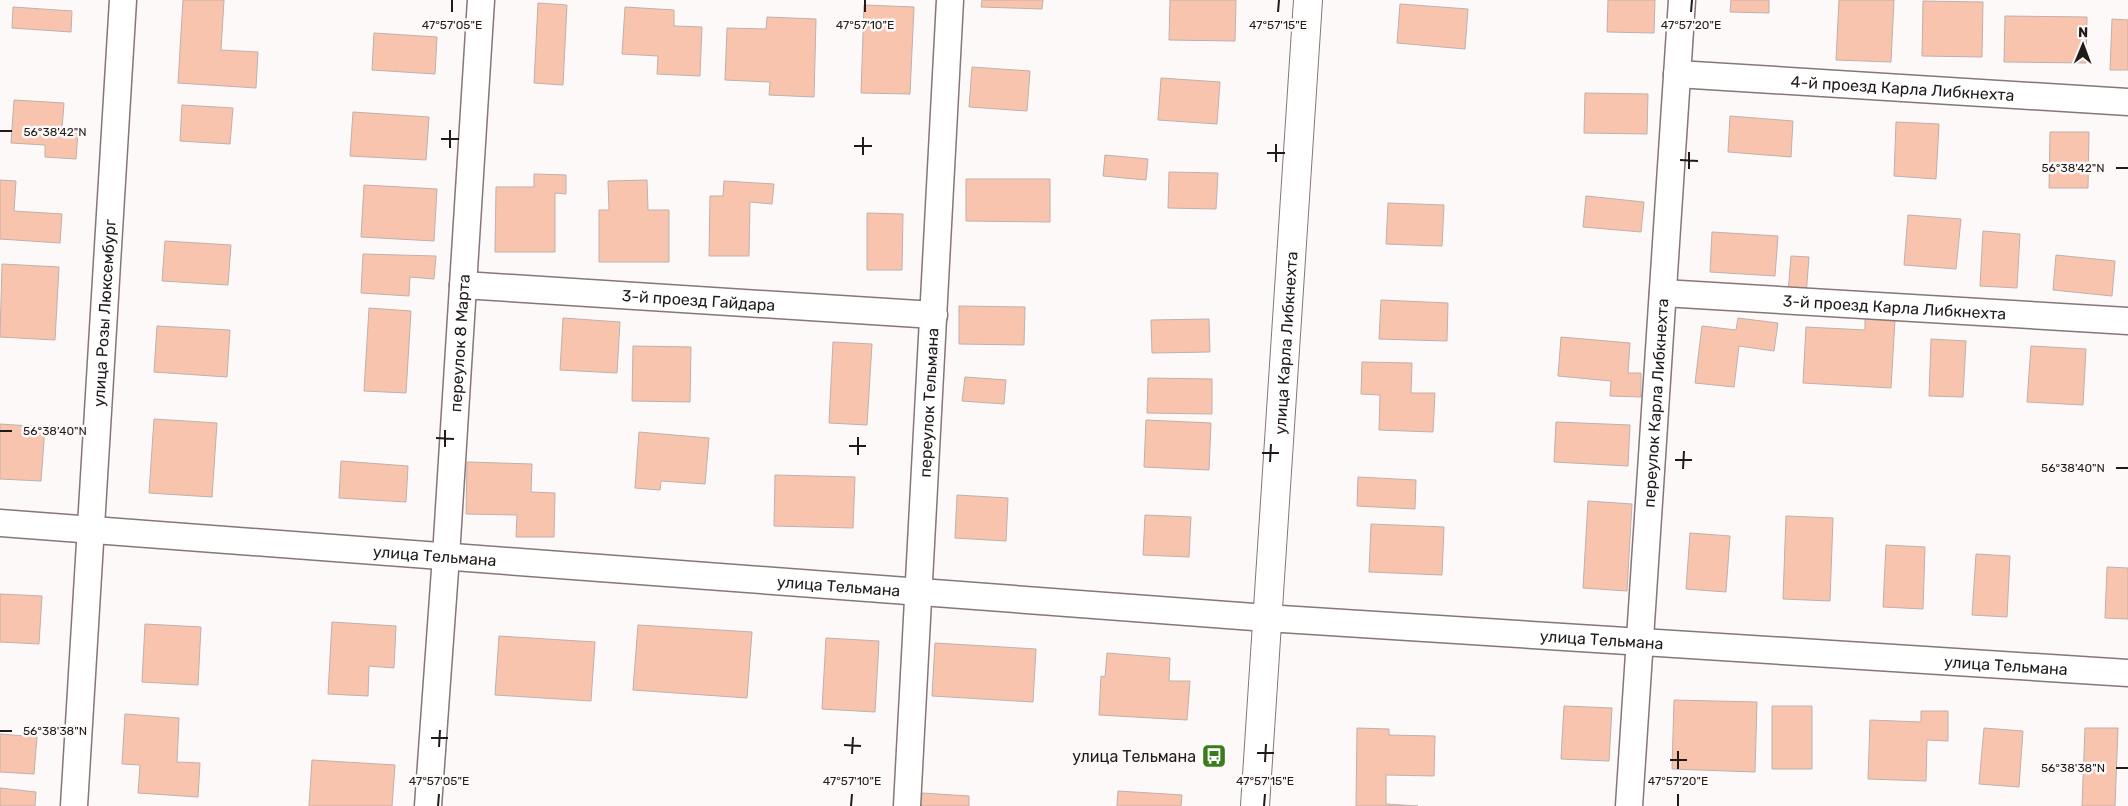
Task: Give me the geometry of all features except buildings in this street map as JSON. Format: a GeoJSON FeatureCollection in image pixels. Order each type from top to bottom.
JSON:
{"type":"FeatureCollection","features":[{"type":"Feature","properties":{"kind":"main road","name":"улица Карла Либкнехта"},"geometry":{"type":"LineString","coordinates":[[1255,806],[1308,0]]}},
{"type":"Feature","properties":{"kind":"street","name":"улица Розы Люксембург"},"geometry":{"type":"LineString","coordinates":[[74,806],[123,0]]}},
{"type":"Feature","properties":{"kind":"street","name":"переулок 8 Марта"},"geometry":{"type":"LineString","coordinates":[[428,806],[446,556],[481,0]]}},
{"type":"Feature","properties":{"kind":"street","name":"переулок Тельмана"},"geometry":{"type":"LineString","coordinates":[[907,806],[950,0]]}},
{"type":"Feature","properties":{"kind":"street","name":"переулок Карла Либкнехта"},"geometry":{"type":"LineString","coordinates":[[1629,806],[1682,0]]}},
{"type":"Feature","properties":{"kind":"street","name":"4-й проезд Карла Либкнехта"},"geometry":{"type":"LineString","coordinates":[[1677,74],[2128,102]]}},
{"type":"Feature","properties":{"kind":"street","name":"3-й проезд Гайдара"},"geometry":{"type":"LineString","coordinates":[[463,285],[934,314]]}},
{"type":"Feature","properties":{"kind":"street","name":"3-й проезд Карла Либкнехта"},"geometry":{"type":"LineString","coordinates":[[1663,293],[2128,321]]}},
{"type":"Feature","properties":{"kind":"street","name":"улица Тельмана"},"geometry":{"type":"LineString","coordinates":[[0,523],[1267,618],[2128,673]]}},
{"type":"Feature","properties":{"kind":"place","name":"улица Тельмана"},"geometry":{"type":"Point","coordinates":[1214,756]}}]}
